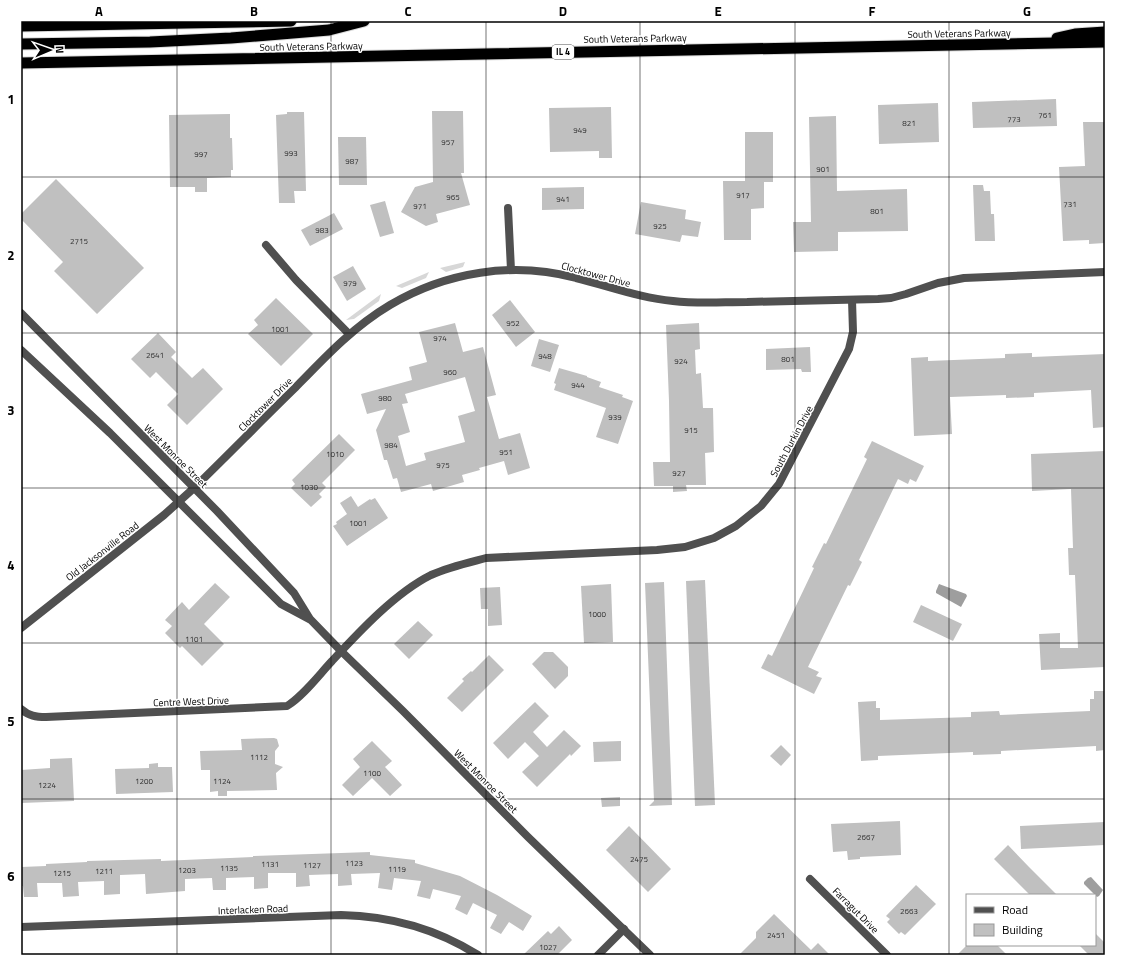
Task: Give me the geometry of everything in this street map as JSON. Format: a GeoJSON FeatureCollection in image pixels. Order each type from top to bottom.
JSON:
{"type":"FeatureCollection","features":[{"type":"Feature","properties":{"kind":"highway"},"geometry":{"type":"LineString","coordinates":[[21,26],[291,21]]}},
{"type":"Feature","properties":{"kind":"highway"},"geometry":{"type":"LineString","coordinates":[[21,44],[150,42],[231,38],[329,30],[364,21]]}},
{"type":"Feature","properties":{"kind":"highway"},"geometry":{"type":"LineString","coordinates":[[1039,43],[1074,34],[1105,32]]}},
{"type":"Feature","properties":{"kind":"highway","name":"South Veterans Parkway"},"geometry":{"type":"LineString","coordinates":[[21,62],[1105,42]]}},
{"type":"Feature","properties":{"kind":"street"},"geometry":{"type":"LineString","coordinates":[[508,208],[511,270]]}},
{"type":"Feature","properties":{"kind":"street"},"geometry":{"type":"LineString","coordinates":[[266,245],[296,280],[349,334]]}},
{"type":"Feature","properties":{"kind":"street","name":"Clocktower Drive"},"geometry":{"type":"LineString","coordinates":[[194,488],[349,334],[389,306],[428,286],[462,276],[484,272],[511,270],[536,271],[575,277],[640,296],[673,301],[712,302],[852,300]]}},
{"type":"Feature","properties":{"kind":"street"},"geometry":{"type":"LineString","coordinates":[[852,300],[891,298],[938,283],[964,278],[1105,272]]}},
{"type":"Feature","properties":{"kind":"street","name":"South Durkin Drive"},"geometry":{"type":"LineString","coordinates":[[341,651],[385,608],[407,590],[430,576],[460,565],[486,558],[624,552],[685,547],[714,538],[742,522],[761,506],[779,484],[849,350],[853,332],[852,300]]}},
{"type":"Feature","properties":{"kind":"street","name":"West Monroe Street"},"geometry":{"type":"LineString","coordinates":[[21,313],[194,488],[294,593],[310,619],[341,651],[528,837],[650,955]]}},
{"type":"Feature","properties":{"kind":"street","name":"West Monroe Street"},"geometry":{"type":"LineString","coordinates":[[21,350],[110,433],[281,604],[310,619]]}},
{"type":"Feature","properties":{"kind":"street","name":"Old Jacksonville Road"},"geometry":{"type":"LineString","coordinates":[[21,628],[179,502],[194,488]]}},
{"type":"Feature","properties":{"kind":"street","name":"Centre West Drive"},"geometry":{"type":"LineString","coordinates":[[21,709],[25,713],[34,717],[46,717],[287,706],[302,694],[341,651]]}},
{"type":"Feature","properties":{"kind":"street","name":"Farragut Drive"},"geometry":{"type":"LineString","coordinates":[[810,879],[887,955]]}},
{"type":"Feature","properties":{"kind":"street","name":"Interlacken Road"},"geometry":{"type":"LineString","coordinates":[[21,927],[341,915],[360,916],[380,918],[416,926],[444,936],[478,955]]}},
{"type":"Feature","properties":{"kind":"street"},"geometry":{"type":"LineString","coordinates":[[598,955],[624,929]]}},
{"type":"Feature","properties":{"kind":"shaded area"},"geometry":{"type":"Polygon","coordinates":[[[465,262],[463,267],[446,272],[440,268],[465,262]]]}},
{"type":"Feature","properties":{"kind":"shaded area"},"geometry":{"type":"Polygon","coordinates":[[[429,272],[426,278],[402,288],[396,286],[429,272]]]}},
{"type":"Feature","properties":{"kind":"shaded area"},"geometry":{"type":"Polygon","coordinates":[[[381,294],[379,301],[354,319],[346,320],[381,294]]]}},
{"type":"Feature","properties":{"kind":"shaded area"},"geometry":{"type":"Polygon","coordinates":[[[939,584],[966,594],[967,596],[961,607],[936,593],[939,584]]]}},
{"type":"Feature","properties":{"kind":"shaded area"},"geometry":{"type":"Polygon","coordinates":[[[1091,877],[1103,890],[1099,896],[1097,897],[1096,894],[1094,894],[1084,884],[1088,878],[1091,877]]]}},
{"type":"Feature","properties":{"kind":"building"},"geometry":{"type":"Polygon","coordinates":[[[1056,99],[1057,126],[973,128],[972,102],[1056,99]]]}},
{"type":"Feature","properties":{"kind":"building"},"geometry":{"type":"Polygon","coordinates":[[[938,103],[939,142],[879,144],[878,105],[938,103]]]}},
{"type":"Feature","properties":{"kind":"building"},"geometry":{"type":"Polygon","coordinates":[[[611,107],[612,158],[599,158],[599,151],[550,152],[549,108],[611,107]]]}},
{"type":"Feature","properties":{"kind":"building"},"geometry":{"type":"Polygon","coordinates":[[[432,111],[463,111],[464,173],[461,173],[470,205],[436,214],[438,222],[426,226],[401,212],[415,187],[433,182],[432,111]]]}},
{"type":"Feature","properties":{"kind":"building"},"geometry":{"type":"Polygon","coordinates":[[[287,112],[304,112],[306,191],[294,191],[295,203],[279,203],[276,115],[287,114],[287,112]]]}},
{"type":"Feature","properties":{"kind":"building"},"geometry":{"type":"Polygon","coordinates":[[[230,114],[230,138],[232,138],[233,170],[231,170],[231,177],[207,178],[207,192],[195,192],[195,187],[170,187],[169,115],[230,114]]]}},
{"type":"Feature","properties":{"kind":"building"},"geometry":{"type":"Polygon","coordinates":[[[836,116],[837,191],[907,189],[908,231],[838,232],[838,251],[794,252],[793,222],[811,222],[809,117],[836,116]]]}},
{"type":"Feature","properties":{"kind":"building"},"geometry":{"type":"Polygon","coordinates":[[[1083,122],[1105,122],[1105,243],[1089,244],[1089,240],[1063,241],[1059,167],[1085,166],[1083,122]]]}},
{"type":"Feature","properties":{"kind":"building"},"geometry":{"type":"Polygon","coordinates":[[[745,132],[773,132],[773,182],[764,182],[764,208],[751,209],[751,240],[724,240],[723,181],[745,181],[745,132]]]}},
{"type":"Feature","properties":{"kind":"building"},"geometry":{"type":"Polygon","coordinates":[[[338,137],[366,137],[367,185],[339,185],[338,137]]]}},
{"type":"Feature","properties":{"kind":"building"},"geometry":{"type":"Polygon","coordinates":[[[56,179],[144,268],[97,314],[54,271],[63,262],[21,219],[21,214],[56,179]]]}},
{"type":"Feature","properties":{"kind":"building"},"geometry":{"type":"Polygon","coordinates":[[[973,185],[983,185],[984,191],[990,191],[991,214],[994,214],[995,241],[975,241],[973,185]]]}},
{"type":"Feature","properties":{"kind":"building"},"geometry":{"type":"Polygon","coordinates":[[[584,187],[584,209],[542,210],[542,188],[584,187]]]}},
{"type":"Feature","properties":{"kind":"building"},"geometry":{"type":"Polygon","coordinates":[[[385,201],[394,233],[380,237],[370,205],[385,201]]]}},
{"type":"Feature","properties":{"kind":"building"},"geometry":{"type":"Polygon","coordinates":[[[641,202],[686,210],[685,219],[701,222],[698,237],[682,235],[680,242],[635,234],[641,202]]]}},
{"type":"Feature","properties":{"kind":"building"},"geometry":{"type":"Polygon","coordinates":[[[334,213],[343,229],[310,246],[301,230],[334,213]]]}},
{"type":"Feature","properties":{"kind":"building"},"geometry":{"type":"Polygon","coordinates":[[[353,266],[366,289],[347,301],[333,277],[353,266]]]}},
{"type":"Feature","properties":{"kind":"building"},"geometry":{"type":"Polygon","coordinates":[[[276,298],[313,334],[281,366],[248,334],[258,325],[254,320],[276,298]]]}},
{"type":"Feature","properties":{"kind":"building"},"geometry":{"type":"Polygon","coordinates":[[[510,300],[535,332],[516,347],[492,315],[510,300]]]}},
{"type":"Feature","properties":{"kind":"building"},"geometry":{"type":"Polygon","coordinates":[[[455,323],[463,352],[483,347],[496,395],[487,397],[499,439],[520,433],[530,468],[508,475],[504,461],[479,468],[480,470],[462,475],[464,482],[433,491],[431,484],[401,492],[397,478],[393,479],[387,460],[384,460],[376,430],[386,409],[367,414],[361,394],[412,380],[409,367],[427,362],[419,332],[455,323]],[[465,377],[405,394],[408,403],[402,404],[410,432],[398,436],[406,466],[426,460],[424,453],[465,442],[458,416],[475,411],[465,377]]]}},
{"type":"Feature","properties":{"kind":"building"},"geometry":{"type":"Polygon","coordinates":[[[699,323],[700,349],[695,350],[696,374],[701,373],[703,408],[713,408],[714,452],[705,453],[706,485],[686,485],[687,491],[673,492],[673,486],[654,486],[653,462],[670,462],[666,325],[699,323]]]}},
{"type":"Feature","properties":{"kind":"building"},"geometry":{"type":"Polygon","coordinates":[[[158,333],[176,352],[171,357],[192,378],[203,368],[223,389],[187,425],[167,405],[178,394],[156,372],[150,378],[131,359],[158,333]]]}},
{"type":"Feature","properties":{"kind":"building"},"geometry":{"type":"Polygon","coordinates":[[[539,339],[559,345],[550,372],[531,366],[539,339]]]}},
{"type":"Feature","properties":{"kind":"building"},"geometry":{"type":"Polygon","coordinates":[[[810,347],[811,372],[802,372],[801,369],[766,370],[766,349],[810,347]]]}},
{"type":"Feature","properties":{"kind":"building"},"geometry":{"type":"Polygon","coordinates":[[[1032,353],[1032,357],[1105,354],[1105,427],[1093,428],[1091,390],[1034,393],[1034,397],[1006,398],[1006,395],[950,397],[952,434],[914,436],[911,358],[928,357],[928,361],[1005,358],[1005,354],[1032,353]]]}},
{"type":"Feature","properties":{"kind":"building"},"geometry":{"type":"Polygon","coordinates":[[[559,368],[587,376],[601,382],[599,387],[623,395],[622,397],[633,401],[618,444],[596,437],[606,408],[554,390],[556,384],[554,383],[559,368]]]}},
{"type":"Feature","properties":{"kind":"building"},"geometry":{"type":"Polygon","coordinates":[[[339,434],[355,450],[322,483],[326,487],[319,494],[322,497],[311,507],[291,488],[295,484],[292,480],[339,434]]]}},
{"type":"Feature","properties":{"kind":"building"},"geometry":{"type":"Polygon","coordinates":[[[872,441],[924,466],[916,482],[910,479],[908,484],[898,479],[859,560],[862,562],[850,586],[848,585],[808,667],[819,672],[816,676],[822,678],[814,694],[761,668],[768,654],[772,656],[814,568],[812,567],[824,543],[826,544],[867,459],[864,457],[872,441]]]}},
{"type":"Feature","properties":{"kind":"building"},"geometry":{"type":"Polygon","coordinates":[[[1105,451],[1105,667],[1041,670],[1039,634],[1060,633],[1060,648],[1078,648],[1075,575],[1069,575],[1068,548],[1073,548],[1071,489],[1032,491],[1031,454],[1105,451]]]}},
{"type":"Feature","properties":{"kind":"building"},"geometry":{"type":"Polygon","coordinates":[[[351,496],[358,507],[370,499],[375,498],[388,518],[347,546],[333,526],[347,514],[340,503],[351,496]]]}},
{"type":"Feature","properties":{"kind":"building"},"geometry":{"type":"Polygon","coordinates":[[[705,580],[715,805],[695,806],[686,581],[705,580]]]}},
{"type":"Feature","properties":{"kind":"building"},"geometry":{"type":"Polygon","coordinates":[[[664,582],[672,805],[649,806],[654,801],[645,583],[664,582]]]}},
{"type":"Feature","properties":{"kind":"building"},"geometry":{"type":"Polygon","coordinates":[[[215,583],[230,597],[204,624],[224,644],[202,666],[182,646],[180,648],[165,633],[172,626],[165,620],[182,602],[189,610],[215,583]]]}},
{"type":"Feature","properties":{"kind":"building"},"geometry":{"type":"Polygon","coordinates":[[[611,584],[613,642],[584,643],[581,586],[611,584]]]}},
{"type":"Feature","properties":{"kind":"building"},"geometry":{"type":"Polygon","coordinates":[[[500,587],[502,625],[488,626],[488,609],[481,609],[480,588],[500,587]]]}},
{"type":"Feature","properties":{"kind":"building"},"geometry":{"type":"Polygon","coordinates":[[[921,605],[962,624],[953,641],[913,622],[921,605]]]}},
{"type":"Feature","properties":{"kind":"building"},"geometry":{"type":"Polygon","coordinates":[[[418,621],[433,635],[409,659],[394,644],[418,621]]]}},
{"type":"Feature","properties":{"kind":"building"},"geometry":{"type":"Polygon","coordinates":[[[544,652],[553,652],[568,667],[568,676],[555,689],[532,664],[544,652]]]}},
{"type":"Feature","properties":{"kind":"building"},"geometry":{"type":"Polygon","coordinates":[[[489,655],[504,670],[462,712],[447,698],[464,681],[462,679],[471,671],[472,672],[489,655]]]}},
{"type":"Feature","properties":{"kind":"building"},"geometry":{"type":"Polygon","coordinates":[[[1094,691],[1105,691],[1105,750],[1096,751],[1096,746],[1001,751],[1001,754],[973,755],[973,752],[878,756],[878,760],[861,761],[858,702],[876,701],[876,708],[880,708],[880,720],[971,717],[971,712],[999,711],[1000,715],[1090,711],[1090,699],[1094,699],[1094,691]]]}},
{"type":"Feature","properties":{"kind":"building"},"geometry":{"type":"Polygon","coordinates":[[[535,702],[549,716],[533,732],[547,747],[564,730],[581,746],[571,756],[570,754],[537,787],[522,772],[539,756],[525,742],[508,759],[493,743],[535,702]]]}},
{"type":"Feature","properties":{"kind":"building"},"geometry":{"type":"Polygon","coordinates":[[[241,739],[277,739],[279,746],[275,751],[275,764],[283,767],[276,773],[277,790],[227,791],[227,796],[218,796],[218,791],[210,792],[210,770],[201,770],[200,751],[242,750],[241,739]]]}},
{"type":"Feature","properties":{"kind":"building"},"geometry":{"type":"Polygon","coordinates":[[[372,741],[392,761],[385,767],[402,785],[390,796],[372,778],[353,796],[342,785],[360,767],[353,759],[372,741]]]}},
{"type":"Feature","properties":{"kind":"building"},"geometry":{"type":"Polygon","coordinates":[[[621,741],[621,761],[594,762],[593,742],[621,741]]]}},
{"type":"Feature","properties":{"kind":"building"},"geometry":{"type":"Polygon","coordinates":[[[781,745],[791,755],[781,766],[770,756],[781,745]]]}},
{"type":"Feature","properties":{"kind":"building"},"geometry":{"type":"Polygon","coordinates":[[[72,758],[74,801],[21,803],[21,770],[50,768],[50,759],[72,758]]]}},
{"type":"Feature","properties":{"kind":"building"},"geometry":{"type":"Polygon","coordinates":[[[158,763],[158,767],[172,767],[173,792],[116,794],[115,769],[149,768],[149,764],[158,763]]]}},
{"type":"Feature","properties":{"kind":"building"},"geometry":{"type":"Polygon","coordinates":[[[620,797],[620,806],[602,807],[601,798],[620,797]]]}},
{"type":"Feature","properties":{"kind":"building"},"geometry":{"type":"Polygon","coordinates":[[[900,821],[901,855],[860,857],[860,859],[848,860],[847,851],[833,852],[831,824],[900,821]]]}},
{"type":"Feature","properties":{"kind":"building"},"geometry":{"type":"Polygon","coordinates":[[[1105,822],[1105,845],[1021,849],[1020,826],[1105,822]]]}},
{"type":"Feature","properties":{"kind":"building"},"geometry":{"type":"Polygon","coordinates":[[[629,826],[671,869],[648,892],[606,850],[629,826]]]}},
{"type":"Feature","properties":{"kind":"building"},"geometry":{"type":"Polygon","coordinates":[[[1008,845],[1056,894],[1029,894],[994,859],[1008,845]]]}},
{"type":"Feature","properties":{"kind":"building"},"geometry":{"type":"Polygon","coordinates":[[[370,852],[370,855],[415,860],[415,863],[460,876],[497,895],[532,916],[523,931],[509,922],[501,934],[490,928],[497,915],[473,903],[467,915],[455,909],[461,896],[433,889],[430,899],[417,896],[421,881],[394,878],[392,890],[378,888],[380,873],[351,874],[352,885],[338,886],[338,874],[309,875],[310,886],[296,887],[296,873],[268,873],[268,888],[254,889],[254,877],[226,878],[226,890],[213,890],[212,878],[185,879],[185,891],[146,894],[145,874],[120,875],[120,894],[104,895],[104,881],[78,882],[79,896],[63,897],[62,883],[37,883],[38,897],[24,897],[23,886],[21,886],[21,867],[46,866],[46,864],[87,861],[161,859],[161,861],[370,852]]]}},
{"type":"Feature","properties":{"kind":"building"},"geometry":{"type":"Polygon","coordinates":[[[916,885],[936,904],[905,935],[901,932],[899,934],[887,922],[890,919],[886,916],[916,885]]]}},
{"type":"Feature","properties":{"kind":"building"},"geometry":{"type":"Polygon","coordinates":[[[774,914],[811,950],[818,943],[830,955],[739,955],[756,938],[756,932],[774,914]]]}},
{"type":"Feature","properties":{"kind":"building"},"geometry":{"type":"Polygon","coordinates":[[[559,926],[572,940],[557,955],[523,955],[548,931],[551,934],[559,926]]]}},
{"type":"Feature","properties":{"kind":"building"},"geometry":{"type":"Polygon","coordinates":[[[1096,934],[1105,943],[1105,951],[1101,955],[1089,955],[1080,946],[1096,946],[1096,934]]]}},
{"type":"Feature","properties":{"kind":"building"},"geometry":{"type":"Polygon","coordinates":[[[966,946],[998,946],[1007,955],[957,955],[966,946]]]}}]}
